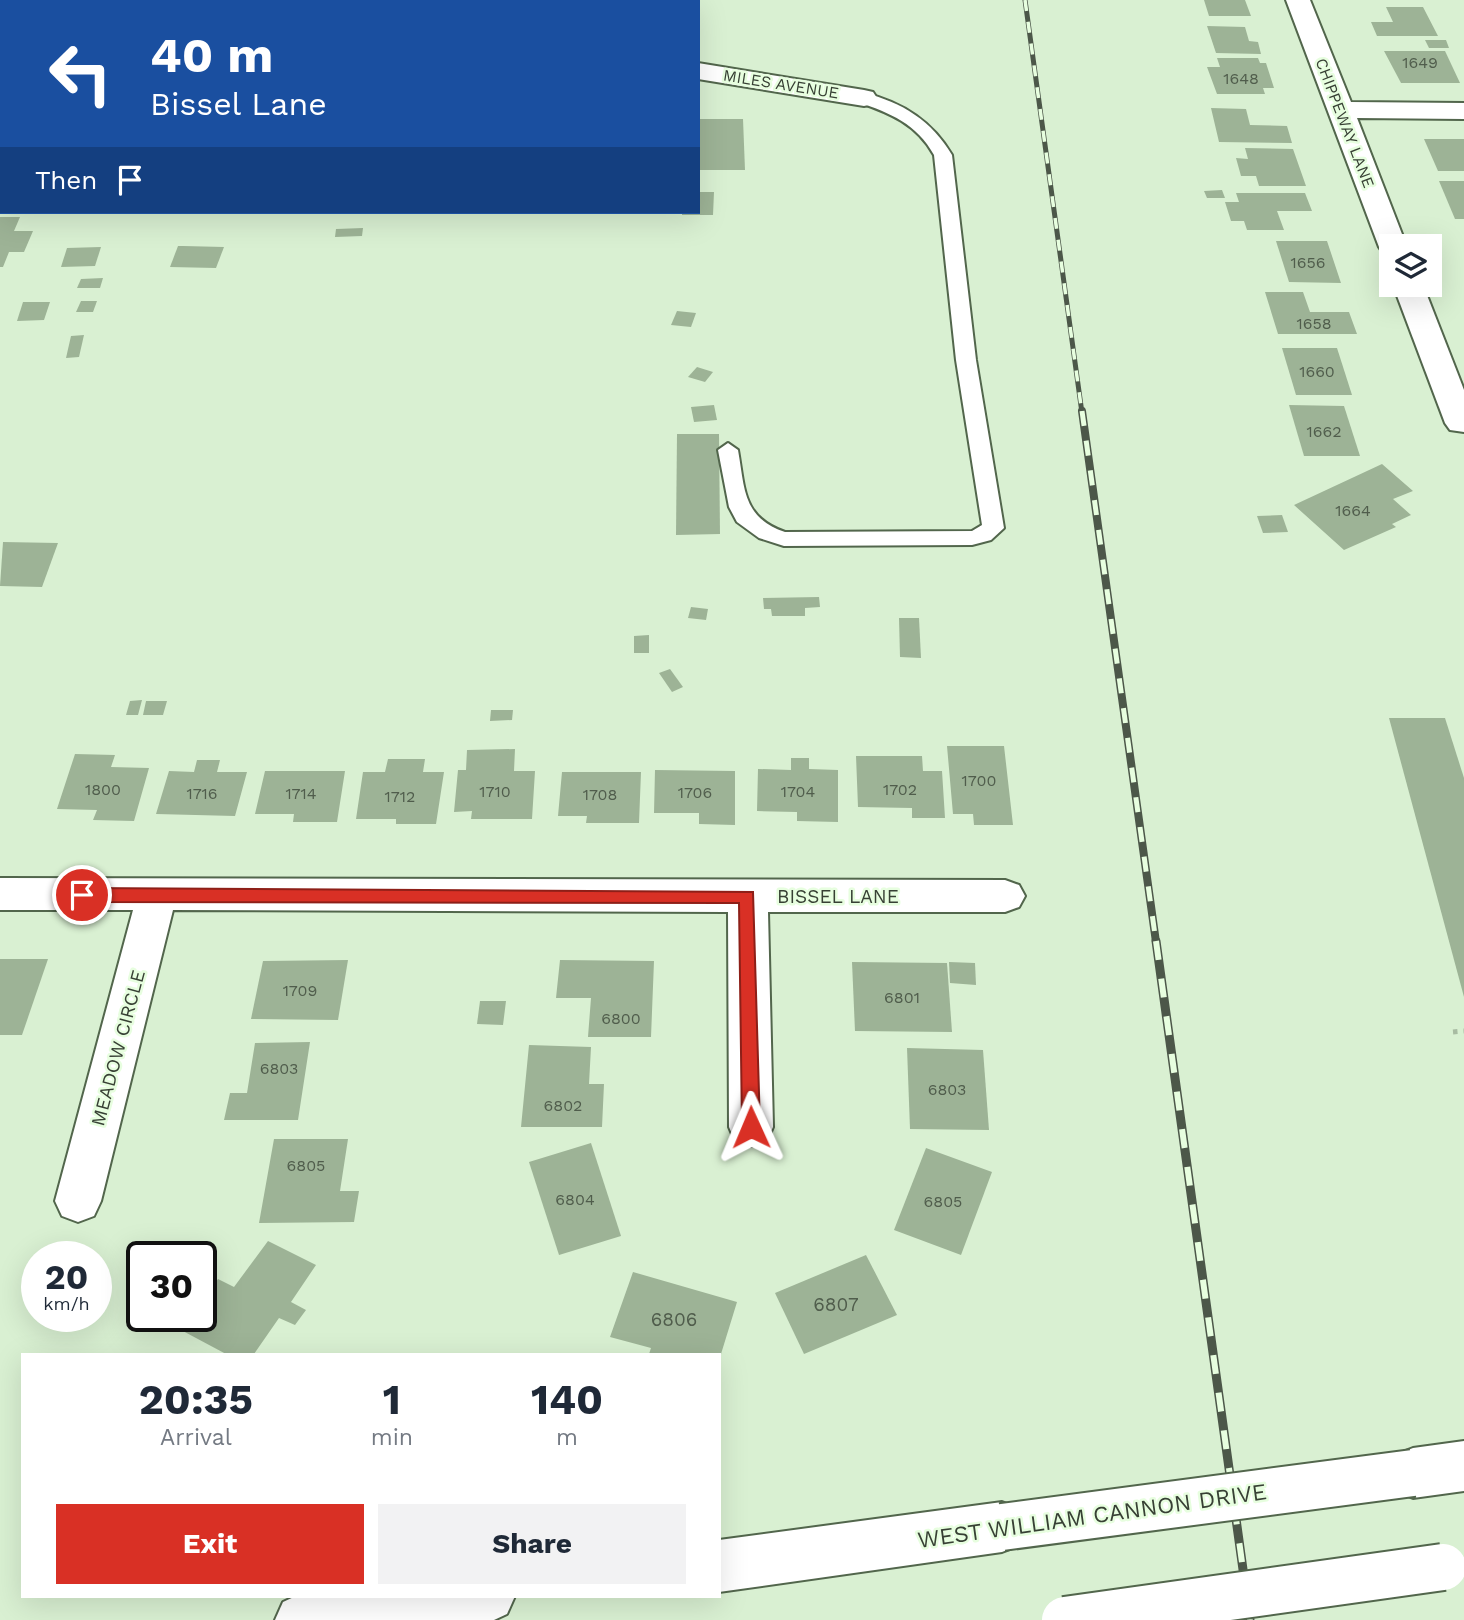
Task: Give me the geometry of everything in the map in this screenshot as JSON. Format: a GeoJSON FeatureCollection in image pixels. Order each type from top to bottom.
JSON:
{"type":"FeatureCollection","features":[{"type":"Feature","properties":{"kind":"street","name":"CHIPPEWAY LANE"},"geometry":{"type":"LineString","coordinates":[[1298,0],[1388,234]]}},
{"type":"Feature","properties":{"kind":"street","name":"MILES AVENUE"},"geometry":{"type":"LineString","coordinates":[[700,71],[864,98]]}},
{"type":"Feature","properties":{"kind":"street"},"geometry":{"type":"LineString","coordinates":[[1340,110],[1464,111]]}},
{"type":"Feature","properties":{"kind":"street"},"geometry":{"type":"LineString","coordinates":[[1413,297],[1461,423]]}},
{"type":"Feature","properties":{"kind":"street","name":"BISSEL LANE"},"geometry":{"type":"LineString","coordinates":[[0,894],[1005,896]]}},
{"type":"Feature","properties":{"kind":"street","name":"MEADOW CIRCLE"},"geometry":{"type":"LineString","coordinates":[[78,1201],[157,895]]}},
{"type":"Feature","properties":{"kind":"street"},"geometry":{"type":"LineString","coordinates":[[748,896],[751,1127]]}},
{"type":"Feature","properties":{"kind":"street","name":"WEST WILLIAM CANNON DRIVE"},"geometry":{"type":"LineString","coordinates":[[721,1566],[1464,1466]]}},
{"type":"Feature","properties":{"kind":"street"},"geometry":{"type":"LineString","coordinates":[[1065,1620],[1454,1565]]}},
{"type":"Feature","properties":{"kind":"street"},"geometry":{"type":"LineString","coordinates":[[301,1620],[473,1598]]}},
{"type":"Feature","properties":{"kind":"lane"},"geometry":{"type":"LineString","coordinates":[[728,450],[740,512],[749,525],[767,534],[784,538],[972,538],[984,535],[993,528],[966,360],[943,155],[935,138],[911,116],[864,98]]}},
{"type":"Feature","properties":{"kind":"path"},"geometry":{"type":"LineString","coordinates":[[1453,1032],[1464,1031]]}},
{"type":"Feature","properties":{"kind":"building"},"geometry":{"type":"Polygon","coordinates":[[[1204,0],[1245,0],[1251,16],[1209,16],[1204,0]]]}},
{"type":"Feature","properties":{"kind":"building"},"geometry":{"type":"Polygon","coordinates":[[[1386,7],[1423,7],[1438,36],[1377,36],[1371,22],[1393,22],[1386,7]]]}},
{"type":"Feature","properties":{"kind":"building"},"geometry":{"type":"Polygon","coordinates":[[[1207,26],[1245,27],[1249,41],[1258,42],[1261,54],[1216,53],[1207,26]]]}},
{"type":"Feature","properties":{"kind":"building"},"geometry":{"type":"Polygon","coordinates":[[[1425,40],[1446,40],[1449,48],[1429,48],[1425,40]]]}},
{"type":"Feature","properties":{"kind":"building"},"geometry":{"type":"Polygon","coordinates":[[[1384,51],[1445,51],[1460,83],[1401,83],[1384,51]]]}},
{"type":"Feature","properties":{"kind":"building"},"geometry":{"type":"Polygon","coordinates":[[[1217,58],[1258,58],[1260,63],[1266,63],[1274,88],[1263,88],[1265,94],[1217,94],[1207,67],[1220,67],[1217,58]]]}},
{"type":"Feature","properties":{"kind":"building"},"geometry":{"type":"Polygon","coordinates":[[[1211,108],[1246,109],[1250,125],[1287,126],[1292,143],[1219,142],[1211,108]]]}},
{"type":"Feature","properties":{"kind":"building"},"geometry":{"type":"Polygon","coordinates":[[[700,119],[743,119],[745,170],[700,170],[700,119]]]}},
{"type":"Feature","properties":{"kind":"building"},"geometry":{"type":"Polygon","coordinates":[[[1424,139],[1464,139],[1464,171],[1438,171],[1424,139]]]}},
{"type":"Feature","properties":{"kind":"building"},"geometry":{"type":"Polygon","coordinates":[[[1245,148],[1293,149],[1306,186],[1259,186],[1256,176],[1241,176],[1236,158],[1248,159],[1245,148]]]}},
{"type":"Feature","properties":{"kind":"building"},"geometry":{"type":"Polygon","coordinates":[[[1439,181],[1464,181],[1464,219],[1455,219],[1439,181]]]}},
{"type":"Feature","properties":{"kind":"building"},"geometry":{"type":"Polygon","coordinates":[[[1222,190],[1225,198],[1207,198],[1204,191],[1222,190]]]}},
{"type":"Feature","properties":{"kind":"building"},"geometry":{"type":"Polygon","coordinates":[[[700,192],[714,192],[713,215],[682,215],[700,214],[700,192]]]}},
{"type":"Feature","properties":{"kind":"building"},"geometry":{"type":"Polygon","coordinates":[[[1236,193],[1305,193],[1312,211],[1277,211],[1284,230],[1247,230],[1244,221],[1231,221],[1225,202],[1239,202],[1236,193]]]}},
{"type":"Feature","properties":{"kind":"building"},"geometry":{"type":"Polygon","coordinates":[[[0,217],[20,217],[14,231],[33,231],[24,252],[9,252],[3,267],[0,267],[0,217]]]}},
{"type":"Feature","properties":{"kind":"building"},"geometry":{"type":"Polygon","coordinates":[[[363,228],[362,236],[335,237],[336,229],[363,228]]]}},
{"type":"Feature","properties":{"kind":"building"},"geometry":{"type":"Polygon","coordinates":[[[1276,241],[1327,241],[1341,283],[1289,282],[1276,241]]]}},
{"type":"Feature","properties":{"kind":"building"},"geometry":{"type":"Polygon","coordinates":[[[178,246],[224,247],[216,268],[170,267],[178,246]]]}},
{"type":"Feature","properties":{"kind":"building"},"geometry":{"type":"Polygon","coordinates":[[[101,247],[95,266],[61,267],[67,248],[101,247]]]}},
{"type":"Feature","properties":{"kind":"building"},"geometry":{"type":"Polygon","coordinates":[[[103,278],[100,288],[77,288],[81,279],[103,278]]]}},
{"type":"Feature","properties":{"kind":"building"},"geometry":{"type":"Polygon","coordinates":[[[1265,292],[1303,292],[1310,312],[1349,312],[1357,334],[1278,334],[1265,292]]]}},
{"type":"Feature","properties":{"kind":"building"},"geometry":{"type":"Polygon","coordinates":[[[81,301],[97,301],[93,312],[76,312],[81,301]]]}},
{"type":"Feature","properties":{"kind":"building"},"geometry":{"type":"Polygon","coordinates":[[[23,302],[50,302],[44,320],[17,321],[23,302]]]}},
{"type":"Feature","properties":{"kind":"building"},"geometry":{"type":"Polygon","coordinates":[[[677,311],[696,313],[691,327],[671,325],[677,311]]]}},
{"type":"Feature","properties":{"kind":"building"},"geometry":{"type":"Polygon","coordinates":[[[84,335],[79,357],[66,358],[71,336],[84,335]]]}},
{"type":"Feature","properties":{"kind":"building"},"geometry":{"type":"Polygon","coordinates":[[[1282,348],[1337,348],[1352,395],[1296,395],[1282,348]]]}},
{"type":"Feature","properties":{"kind":"building"},"geometry":{"type":"Polygon","coordinates":[[[697,367],[713,372],[705,382],[688,377],[697,367]]]}},
{"type":"Feature","properties":{"kind":"building"},"geometry":{"type":"Polygon","coordinates":[[[714,405],[717,420],[694,422],[691,407],[714,405]]]}},
{"type":"Feature","properties":{"kind":"building"},"geometry":{"type":"Polygon","coordinates":[[[1289,405],[1344,406],[1360,456],[1304,456],[1289,405]]]}},
{"type":"Feature","properties":{"kind":"building"},"geometry":{"type":"Polygon","coordinates":[[[677,434],[719,434],[720,534],[676,535],[677,434]]]}},
{"type":"Feature","properties":{"kind":"building"},"geometry":{"type":"Polygon","coordinates":[[[1382,464],[1413,491],[1393,499],[1411,515],[1392,524],[1396,527],[1344,550],[1294,505],[1382,464]]]}},
{"type":"Feature","properties":{"kind":"building"},"geometry":{"type":"Polygon","coordinates":[[[1282,515],[1288,532],[1263,533],[1257,516],[1282,515]]]}},
{"type":"Feature","properties":{"kind":"building"},"geometry":{"type":"Polygon","coordinates":[[[3,542],[58,543],[42,587],[0,586],[3,542]]]}},
{"type":"Feature","properties":{"kind":"building"},"geometry":{"type":"Polygon","coordinates":[[[819,597],[820,607],[805,608],[805,616],[772,616],[771,609],[764,609],[763,598],[819,597]]]}},
{"type":"Feature","properties":{"kind":"building"},"geometry":{"type":"Polygon","coordinates":[[[691,607],[708,609],[706,620],[688,618],[691,607]]]}},
{"type":"Feature","properties":{"kind":"building"},"geometry":{"type":"Polygon","coordinates":[[[899,618],[919,618],[921,658],[900,657],[899,618]]]}},
{"type":"Feature","properties":{"kind":"building"},"geometry":{"type":"Polygon","coordinates":[[[649,635],[649,653],[634,653],[634,636],[649,635]]]}},
{"type":"Feature","properties":{"kind":"building"},"geometry":{"type":"Polygon","coordinates":[[[670,669],[683,687],[672,692],[659,673],[670,669]]]}},
{"type":"Feature","properties":{"kind":"building"},"geometry":{"type":"Polygon","coordinates":[[[142,700],[138,715],[126,715],[130,701],[142,700]]]}},
{"type":"Feature","properties":{"kind":"building"},"geometry":{"type":"Polygon","coordinates":[[[146,701],[167,701],[163,715],[143,715],[146,701]]]}},
{"type":"Feature","properties":{"kind":"building"},"geometry":{"type":"Polygon","coordinates":[[[491,710],[513,710],[512,720],[490,721],[491,710]]]}},
{"type":"Feature","properties":{"kind":"building"},"geometry":{"type":"Polygon","coordinates":[[[1389,718],[1445,718],[1464,778],[1464,997],[1389,718]]]}},
{"type":"Feature","properties":{"kind":"building"},"geometry":{"type":"Polygon","coordinates":[[[947,746],[1004,746],[1013,825],[974,825],[973,814],[953,814],[947,746]]]}},
{"type":"Feature","properties":{"kind":"building"},"geometry":{"type":"Polygon","coordinates":[[[515,749],[514,771],[535,771],[532,819],[471,819],[472,811],[454,812],[458,770],[466,770],[467,750],[515,749]]]}},
{"type":"Feature","properties":{"kind":"building"},"geometry":{"type":"Polygon","coordinates":[[[75,754],[115,755],[111,767],[149,768],[134,821],[93,820],[97,810],[57,809],[75,754]]]}},
{"type":"Feature","properties":{"kind":"building"},"geometry":{"type":"Polygon","coordinates":[[[856,756],[922,756],[923,771],[942,771],[945,818],[912,818],[912,808],[858,807],[856,756]]]}},
{"type":"Feature","properties":{"kind":"building"},"geometry":{"type":"Polygon","coordinates":[[[791,758],[809,758],[809,769],[838,770],[838,822],[797,821],[797,812],[757,811],[758,769],[791,770],[791,758]]]}},
{"type":"Feature","properties":{"kind":"building"},"geometry":{"type":"Polygon","coordinates":[[[388,759],[425,759],[423,772],[444,772],[436,824],[396,824],[396,819],[356,819],[363,772],[385,772],[388,759]]]}},
{"type":"Feature","properties":{"kind":"building"},"geometry":{"type":"Polygon","coordinates":[[[197,760],[220,760],[217,772],[247,772],[235,816],[156,814],[169,771],[194,772],[197,760]]]}},
{"type":"Feature","properties":{"kind":"building"},"geometry":{"type":"Polygon","coordinates":[[[655,770],[735,771],[735,825],[699,824],[699,813],[654,813],[655,770]]]}},
{"type":"Feature","properties":{"kind":"building"},"geometry":{"type":"Polygon","coordinates":[[[265,771],[345,771],[337,822],[293,822],[294,814],[255,814],[265,771]]]}},
{"type":"Feature","properties":{"kind":"building"},"geometry":{"type":"Polygon","coordinates":[[[562,772],[641,772],[639,823],[586,823],[587,816],[558,816],[562,772]]]}},
{"type":"Feature","properties":{"kind":"building"},"geometry":{"type":"Polygon","coordinates":[[[0,959],[48,959],[22,1035],[0,1035],[0,959]]]}},
{"type":"Feature","properties":{"kind":"building"},"geometry":{"type":"Polygon","coordinates":[[[348,960],[338,1020],[251,1019],[263,961],[348,960]]]}},
{"type":"Feature","properties":{"kind":"building"},"geometry":{"type":"Polygon","coordinates":[[[560,960],[654,961],[651,1037],[588,1037],[591,998],[556,998],[560,960]]]}},
{"type":"Feature","properties":{"kind":"building"},"geometry":{"type":"Polygon","coordinates":[[[852,962],[947,963],[952,1032],[855,1031],[852,962]]]}},
{"type":"Feature","properties":{"kind":"building"},"geometry":{"type":"Polygon","coordinates":[[[949,962],[975,963],[976,985],[950,983],[949,962]]]}},
{"type":"Feature","properties":{"kind":"building"},"geometry":{"type":"Polygon","coordinates":[[[480,1001],[506,1001],[503,1025],[477,1024],[480,1001]]]}},
{"type":"Feature","properties":{"kind":"building"},"geometry":{"type":"Polygon","coordinates":[[[310,1042],[298,1120],[224,1120],[230,1093],[247,1093],[255,1043],[310,1042]]]}},
{"type":"Feature","properties":{"kind":"building"},"geometry":{"type":"Polygon","coordinates":[[[529,1045],[591,1047],[589,1084],[604,1084],[602,1127],[521,1127],[529,1045]]]}},
{"type":"Feature","properties":{"kind":"building"},"geometry":{"type":"Polygon","coordinates":[[[907,1048],[983,1050],[989,1130],[910,1129],[907,1048]]]}},
{"type":"Feature","properties":{"kind":"building"},"geometry":{"type":"Polygon","coordinates":[[[274,1139],[348,1139],[340,1191],[359,1191],[354,1222],[259,1223],[274,1139]]]}},
{"type":"Feature","properties":{"kind":"building"},"geometry":{"type":"Polygon","coordinates":[[[591,1143],[621,1236],[559,1255],[529,1162],[591,1143]]]}},
{"type":"Feature","properties":{"kind":"building"},"geometry":{"type":"Polygon","coordinates":[[[926,1148],[992,1172],[961,1255],[894,1230],[926,1148]]]}},
{"type":"Feature","properties":{"kind":"building"},"geometry":{"type":"Polygon","coordinates":[[[268,1241],[316,1265],[291,1302],[306,1310],[295,1325],[279,1318],[255,1353],[224,1353],[185,1332],[217,1332],[218,1279],[234,1287],[268,1241]]]}},
{"type":"Feature","properties":{"kind":"building"},"geometry":{"type":"Polygon","coordinates":[[[866,1255],[897,1315],[804,1354],[775,1293],[866,1255]]]}},
{"type":"Feature","properties":{"kind":"building"},"geometry":{"type":"Polygon","coordinates":[[[633,1272],[737,1302],[721,1354],[649,1353],[651,1348],[610,1337],[633,1272]]]}},
{"type":"Feature","properties":{"kind":"railway"},"geometry":{"type":"LineString","coordinates":[[1025,0],[1082,413]]}},
{"type":"Feature","properties":{"kind":"railway"},"geometry":{"type":"LineString","coordinates":[[1082,411],[1156,942]]}},
{"type":"Feature","properties":{"kind":"railway"},"geometry":{"type":"LineString","coordinates":[[1156,941],[1250,1620]]}},
{"type":"Feature","properties":{"kind":"route"},"geometry":{"type":"LineString","coordinates":[[82,895],[748,896],[751,1127]]}}]}
